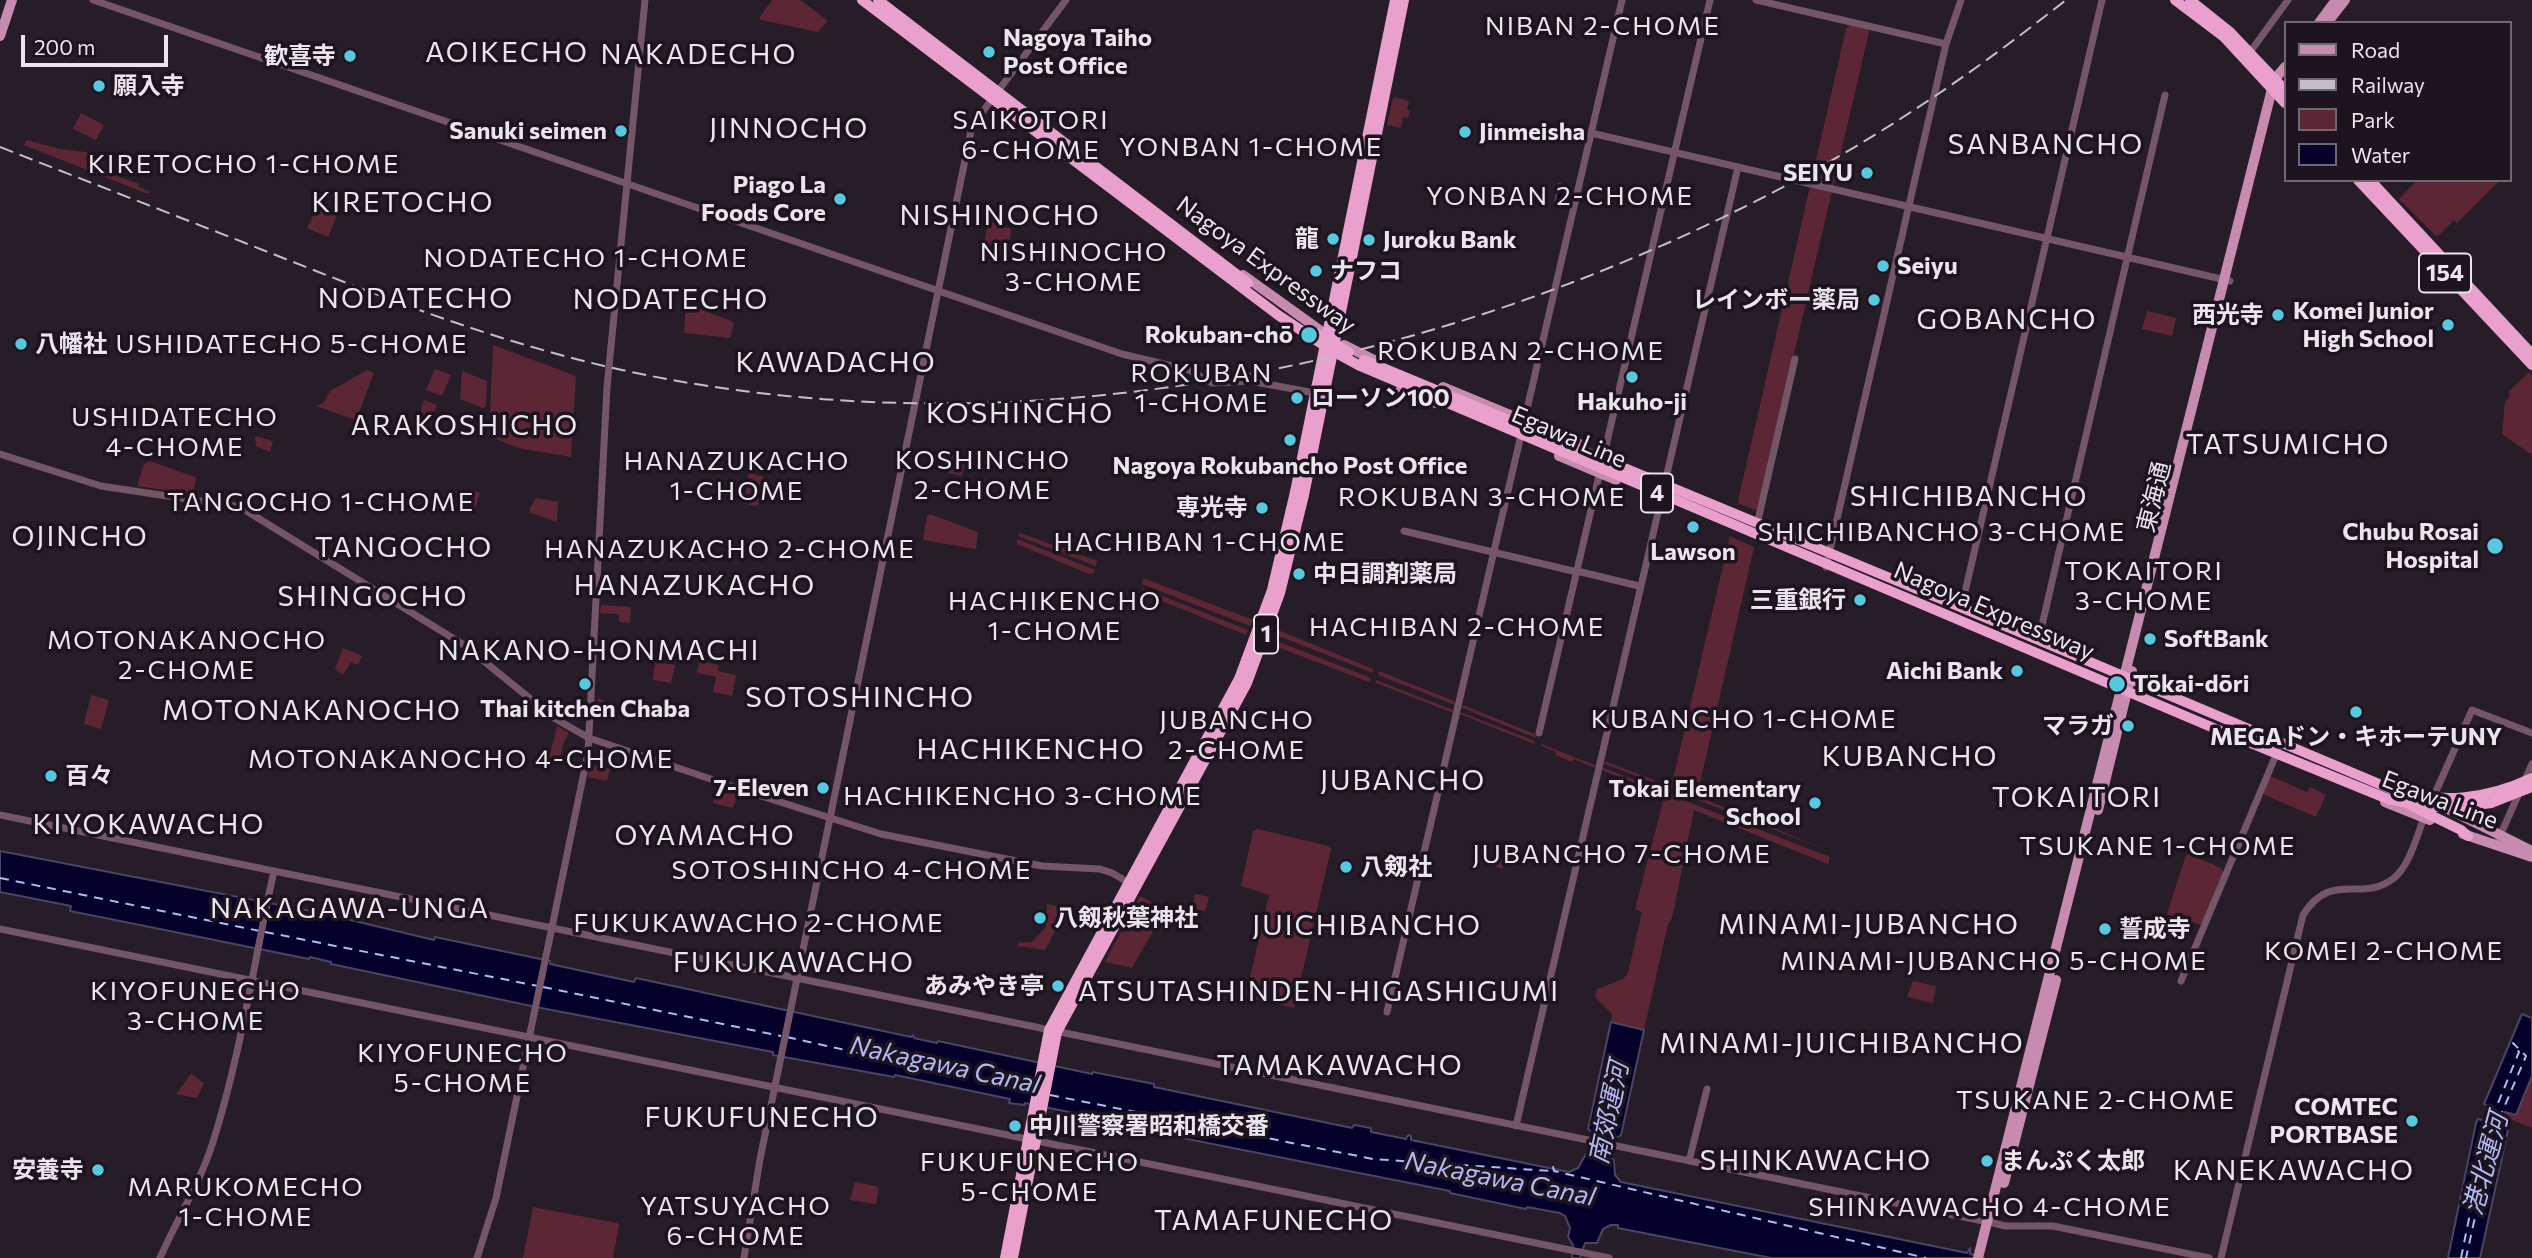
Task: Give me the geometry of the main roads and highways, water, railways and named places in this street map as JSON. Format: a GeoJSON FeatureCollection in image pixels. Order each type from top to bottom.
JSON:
{"type":"FeatureCollection","features":[{"type":"Feature","properties":{"kind":"highway","name":"Nagoya Expressway"},"geometry":{"type":"LineString","coordinates":[[860,0],[1269,308],[1331,350],[1420,393],[2324,774],[2400,803],[2437,808],[2462,807],[2491,803],[2532,787]]}},
{"type":"Feature","properties":{"kind":"highway"},"geometry":{"type":"LineString","coordinates":[[870,0],[1027,118],[1037,130],[1096,174],[1116,197]]}},
{"type":"Feature","properties":{"kind":"highway","name":"Nagoya Expressway"},"geometry":{"type":"LineString","coordinates":[[879,0],[1282,309],[1336,345],[1381,367],[1727,509],[2391,789],[2419,797],[2448,800],[2479,797],[2532,778]]}},
{"type":"Feature","properties":{"kind":"highway","name":"1"},"geometry":{"type":"LineString","coordinates":[[1331,338],[1395,0]]}},
{"type":"Feature","properties":{"kind":"highway","name":"1"},"geometry":{"type":"LineString","coordinates":[[1005,1258],[1053,1031],[1242,693],[1280,593],[1294,540],[1328,352],[1404,0]]}},
{"type":"Feature","properties":{"kind":"highway"},"geometry":{"type":"LineString","coordinates":[[2175,0],[2224,37],[2279,86]]}},
{"type":"Feature","properties":{"kind":"highway"},"geometry":{"type":"LineString","coordinates":[[2190,0],[2230,32],[2279,86]]}},
{"type":"Feature","properties":{"kind":"highway"},"geometry":{"type":"LineString","coordinates":[[1037,120],[1039,127],[1186,240],[1244,276]]}},
{"type":"Feature","properties":{"kind":"highway","name":"154"},"geometry":{"type":"LineString","coordinates":[[2360,182],[2532,365]]}},
{"type":"Feature","properties":{"kind":"highway","name":"154"},"geometry":{"type":"LineString","coordinates":[[2372,182],[2532,354]]}},
{"type":"Feature","properties":{"kind":"highway","name":"1"},"geometry":{"type":"LineString","coordinates":[[1132,886],[1239,680],[1255,641],[1281,556],[1315,393],[1328,352]]}},
{"type":"Feature","properties":{"kind":"highway"},"geometry":{"type":"LineString","coordinates":[[1397,369],[1432,391],[1656,486],[1720,511],[1727,509]]}},
{"type":"Feature","properties":{"kind":"highway"},"geometry":{"type":"LineString","coordinates":[[1711,519],[1732,522],[1786,540],[1941,606],[1970,624]]}},
{"type":"Feature","properties":{"kind":"highway"},"geometry":{"type":"LineString","coordinates":[[2110,670],[2114,675],[2462,830],[2468,836]]}},
{"type":"Feature","properties":{"kind":"highway"},"geometry":{"type":"LineString","coordinates":[[2121,687],[2336,772],[2360,779],[2383,781]]}},
{"type":"Feature","properties":{"kind":"highway","name":"1"},"geometry":{"type":"LineString","coordinates":[[1013,1258],[1030,1140]]}},
{"type":"Feature","properties":{"kind":"main road"},"geometry":{"type":"LineString","coordinates":[[0,15],[5,0]]}},
{"type":"Feature","properties":{"kind":"main road"},"geometry":{"type":"LineString","coordinates":[[0,36],[12,0]]}},
{"type":"Feature","properties":{"kind":"main road","name":"Egawa Line"},"geometry":{"type":"LineString","coordinates":[[860,0],[1116,197],[1282,321],[1328,352],[1418,396],[1600,474],[2011,645],[2121,687],[2203,727],[2275,757],[2425,815]]}},
{"type":"Feature","properties":{"kind":"main road","name":"Egawa Line"},"geometry":{"type":"LineString","coordinates":[[879,0],[1244,276],[1331,338],[1370,359],[1524,419],[2128,675],[2174,697],[2432,800],[2498,841],[2532,857]]}},
{"type":"Feature","properties":{"kind":"main road"},"geometry":{"type":"LineString","coordinates":[[2320,21],[2336,0]]}},
{"type":"Feature","properties":{"kind":"main road"},"geometry":{"type":"LineString","coordinates":[[2329,21],[2345,0]]}},
{"type":"Feature","properties":{"kind":"main road","name":"東海通"},"geometry":{"type":"LineString","coordinates":[[1990,1223],[2121,687],[2128,675],[2227,280],[2279,86]]}},
{"type":"Feature","properties":{"kind":"main road","name":"東海通"},"geometry":{"type":"LineString","coordinates":[[1990,1223],[2121,687]]}},
{"type":"Feature","properties":{"kind":"main road","name":"Egawa Line"},"geometry":{"type":"LineString","coordinates":[[2468,836],[2532,851]]}},
{"type":"Feature","properties":{"kind":"main road"},"geometry":{"type":"LineString","coordinates":[[1982,1255],[1990,1223]]}},
{"type":"Feature","properties":{"kind":"water"},"geometry":{"type":"Polygon","coordinates":[[[1559,184],[1570,187],[1565,204],[1555,202],[1559,184]]]}},
{"type":"Feature","properties":{"kind":"water"},"geometry":{"type":"Polygon","coordinates":[[[0,851],[321,913],[434,940],[435,937],[550,961],[550,964],[634,982],[636,978],[911,1037],[913,1035],[914,1038],[937,1043],[938,1041],[1092,1074],[1093,1072],[1154,1084],[1154,1087],[1352,1128],[1354,1125],[1371,1128],[1371,1132],[1406,1139],[1408,1135],[1411,1140],[1569,1172],[1578,1168],[1586,1154],[1594,1153],[1598,1149],[1598,1137],[1588,1129],[1611,1022],[1644,1030],[1621,1135],[1608,1139],[1604,1149],[1605,1156],[1614,1160],[1615,1175],[1621,1182],[1967,1253],[1970,1248],[1970,1254],[1984,1258],[1771,1258],[1611,1225],[1603,1229],[1597,1243],[1585,1243],[1580,1258],[1572,1258],[1573,1245],[1568,1237],[1570,1228],[1565,1216],[1560,1213],[1527,1207],[1526,1209],[1450,1191],[1142,1130],[1142,1127],[1025,1103],[1009,1103],[1010,1099],[895,1075],[894,1077],[773,1055],[773,1052],[541,1008],[331,964],[310,957],[309,959],[70,911],[71,906],[0,892],[0,851]]]}},
{"type":"Feature","properties":{"kind":"water","name":"港北運河"},"geometry":{"type":"Polygon","coordinates":[[[2522,1014],[2532,1018],[2532,1076],[2516,1115],[2505,1112],[2500,1127],[2508,1130],[2480,1258],[2448,1258],[2476,1123],[2478,1119],[2487,1122],[2493,1108],[2484,1104],[2522,1014]]]}},
{"type":"Feature","properties":{"kind":"railway"},"geometry":{"type":"LineString","coordinates":[[0,147],[395,301],[525,345],[613,368],[764,394],[917,403],[1070,398],[1223,379],[1373,346],[1521,301],[1663,245],[1800,178],[1870,138],[1970,72],[2066,0]]}},
{"type":"Feature","properties":{"kind":"place","name":"Nagoya Taiho Post Office"},"geometry":{"type":"Point","coordinates":[989,52]}},
{"type":"Feature","properties":{"kind":"place","name":"歓喜寺"},"geometry":{"type":"Point","coordinates":[350,56]}},
{"type":"Feature","properties":{"kind":"place","name":"願入寺"},"geometry":{"type":"Point","coordinates":[99,86]}},
{"type":"Feature","properties":{"kind":"place","name":"Sanuki seimen"},"geometry":{"type":"Point","coordinates":[621,131]}},
{"type":"Feature","properties":{"kind":"place","name":"Jinmeisha"},"geometry":{"type":"Point","coordinates":[1465,132]}},
{"type":"Feature","properties":{"kind":"place","name":"SEIYU"},"geometry":{"type":"Point","coordinates":[1867,173]}},
{"type":"Feature","properties":{"kind":"place","name":"Piago La Foods Core"},"geometry":{"type":"Point","coordinates":[840,199]}},
{"type":"Feature","properties":{"kind":"place","name":"龍"},"geometry":{"type":"Point","coordinates":[1333,239]}},
{"type":"Feature","properties":{"kind":"place","name":"Juroku Bank"},"geometry":{"type":"Point","coordinates":[1369,240]}},
{"type":"Feature","properties":{"kind":"place","name":"Seiyu"},"geometry":{"type":"Point","coordinates":[1883,266]}},
{"type":"Feature","properties":{"kind":"place","name":"ナフコ"},"geometry":{"type":"Point","coordinates":[1316,271]}},
{"type":"Feature","properties":{"kind":"place","name":"レインボー薬局"},"geometry":{"type":"Point","coordinates":[1874,300]}},
{"type":"Feature","properties":{"kind":"place","name":"西光寺"},"geometry":{"type":"Point","coordinates":[2278,315]}},
{"type":"Feature","properties":{"kind":"place","name":"Komei Junior High School"},"geometry":{"type":"Point","coordinates":[2448,325]}},
{"type":"Feature","properties":{"kind":"place","name":"Rokuban-chō"},"geometry":{"type":"Point","coordinates":[1309,335]}},
{"type":"Feature","properties":{"kind":"place","name":"八幡社"},"geometry":{"type":"Point","coordinates":[21,344]}},
{"type":"Feature","properties":{"kind":"place","name":"Hakuho-ji"},"geometry":{"type":"Point","coordinates":[1632,377]}},
{"type":"Feature","properties":{"kind":"place","name":"ローソン100"},"geometry":{"type":"Point","coordinates":[1297,398]}},
{"type":"Feature","properties":{"kind":"place","name":"Nagoya Rokubancho Post Office"},"geometry":{"type":"Point","coordinates":[1290,440]}},
{"type":"Feature","properties":{"kind":"place","name":"専光寺"},"geometry":{"type":"Point","coordinates":[1262,508]}},
{"type":"Feature","properties":{"kind":"place","name":"Lawson"},"geometry":{"type":"Point","coordinates":[1693,527]}},
{"type":"Feature","properties":{"kind":"place","name":"Chubu Rosai Hospital"},"geometry":{"type":"Point","coordinates":[2495,546]}},
{"type":"Feature","properties":{"kind":"place","name":"中日調剤薬局"},"geometry":{"type":"Point","coordinates":[1299,574]}},
{"type":"Feature","properties":{"kind":"place","name":"三重銀行"},"geometry":{"type":"Point","coordinates":[1860,600]}},
{"type":"Feature","properties":{"kind":"place","name":"SoftBank"},"geometry":{"type":"Point","coordinates":[2150,639]}},
{"type":"Feature","properties":{"kind":"place","name":"Aichi Bank"},"geometry":{"type":"Point","coordinates":[2017,671]}},
{"type":"Feature","properties":{"kind":"place","name":"Thai kitchen Chaba"},"geometry":{"type":"Point","coordinates":[585,684]}},
{"type":"Feature","properties":{"kind":"place","name":"Tōkai-dōri"},"geometry":{"type":"Point","coordinates":[2117,684]}},
{"type":"Feature","properties":{"kind":"place","name":"MEGAドン・キホーテUNY"},"geometry":{"type":"Point","coordinates":[2356,712]}},
{"type":"Feature","properties":{"kind":"place","name":"マラガ"},"geometry":{"type":"Point","coordinates":[2128,726]}},
{"type":"Feature","properties":{"kind":"place","name":"百々"},"geometry":{"type":"Point","coordinates":[51,776]}},
{"type":"Feature","properties":{"kind":"place","name":"7-Eleven"},"geometry":{"type":"Point","coordinates":[823,788]}},
{"type":"Feature","properties":{"kind":"place","name":"Tokai Elementary School"},"geometry":{"type":"Point","coordinates":[1815,803]}},
{"type":"Feature","properties":{"kind":"place","name":"八剱社"},"geometry":{"type":"Point","coordinates":[1346,867]}},
{"type":"Feature","properties":{"kind":"place","name":"八剱秋葉神社"},"geometry":{"type":"Point","coordinates":[1040,918]}},
{"type":"Feature","properties":{"kind":"place","name":"誓成寺"},"geometry":{"type":"Point","coordinates":[2105,929]}},
{"type":"Feature","properties":{"kind":"place","name":"あみやき亭"},"geometry":{"type":"Point","coordinates":[1058,986]}},
{"type":"Feature","properties":{"kind":"place","name":"COMTEC PORTBASE"},"geometry":{"type":"Point","coordinates":[2412,1121]}},
{"type":"Feature","properties":{"kind":"place","name":"中川警察署昭和橋交番"},"geometry":{"type":"Point","coordinates":[1015,1126]}},
{"type":"Feature","properties":{"kind":"place","name":"まんぷく太郎"},"geometry":{"type":"Point","coordinates":[1987,1161]}},
{"type":"Feature","properties":{"kind":"place","name":"安養寺"},"geometry":{"type":"Point","coordinates":[98,1170]}},
{"type":"Feature","properties":{"kind":"district","name":"NIBAN 2-CHOME"},"geometry":{"type":"Point","coordinates":[1603,26]}},
{"type":"Feature","properties":{"kind":"district","name":"AOIKECHO"},"geometry":{"type":"Point","coordinates":[507,53]}},
{"type":"Feature","properties":{"kind":"district","name":"NAKADECHO"},"geometry":{"type":"Point","coordinates":[699,55]}},
{"type":"Feature","properties":{"kind":"district","name":"JINNOCHO"},"geometry":{"type":"Point","coordinates":[789,129]}},
{"type":"Feature","properties":{"kind":"district","name":"SAIKOTORI 6-CHOME"},"geometry":{"type":"Point","coordinates":[1031,135]}},
{"type":"Feature","properties":{"kind":"district","name":"SANBANCHO"},"geometry":{"type":"Point","coordinates":[2046,145]}},
{"type":"Feature","properties":{"kind":"district","name":"YONBAN 1-CHOME"},"geometry":{"type":"Point","coordinates":[1251,147]}},
{"type":"Feature","properties":{"kind":"district","name":"KIRETOCHO 1-CHOME"},"geometry":{"type":"Point","coordinates":[244,164]}},
{"type":"Feature","properties":{"kind":"district","name":"YONBAN 2-CHOME"},"geometry":{"type":"Point","coordinates":[1560,196]}},
{"type":"Feature","properties":{"kind":"district","name":"KIRETOCHO"},"geometry":{"type":"Point","coordinates":[403,203]}},
{"type":"Feature","properties":{"kind":"district","name":"NISHINOCHO"},"geometry":{"type":"Point","coordinates":[1000,216]}},
{"type":"Feature","properties":{"kind":"district","name":"NODATECHO 1-CHOME"},"geometry":{"type":"Point","coordinates":[586,258]}},
{"type":"Feature","properties":{"kind":"district","name":"NISHINOCHO 3-CHOME"},"geometry":{"type":"Point","coordinates":[1074,267]}},
{"type":"Feature","properties":{"kind":"district","name":"NODATECHO"},"geometry":{"type":"Point","coordinates":[416,299]}},
{"type":"Feature","properties":{"kind":"district","name":"NODATECHO"},"geometry":{"type":"Point","coordinates":[671,300]}},
{"type":"Feature","properties":{"kind":"district","name":"GOBANCHO"},"geometry":{"type":"Point","coordinates":[2007,320]}},
{"type":"Feature","properties":{"kind":"district","name":"USHIDATECHO 5-CHOME"},"geometry":{"type":"Point","coordinates":[292,344]}},
{"type":"Feature","properties":{"kind":"district","name":"ROKUBAN 2-CHOME"},"geometry":{"type":"Point","coordinates":[1521,351]}},
{"type":"Feature","properties":{"kind":"district","name":"KAWADACHO"},"geometry":{"type":"Point","coordinates":[836,363]}},
{"type":"Feature","properties":{"kind":"district","name":"ROKUBAN 1-CHOME"},"geometry":{"type":"Point","coordinates":[1202,388]}},
{"type":"Feature","properties":{"kind":"district","name":"KOSHINCHO"},"geometry":{"type":"Point","coordinates":[1020,414]}},
{"type":"Feature","properties":{"kind":"district","name":"ARAKOSHICHO"},"geometry":{"type":"Point","coordinates":[465,426]}},
{"type":"Feature","properties":{"kind":"district","name":"USHIDATECHO 4-CHOME"},"geometry":{"type":"Point","coordinates":[175,432]}},
{"type":"Feature","properties":{"kind":"district","name":"TATSUMICHO"},"geometry":{"type":"Point","coordinates":[2288,445]}},
{"type":"Feature","properties":{"kind":"district","name":"KOSHINCHO 2-CHOME"},"geometry":{"type":"Point","coordinates":[983,474]}},
{"type":"Feature","properties":{"kind":"district","name":"HANAZUKACHO 1-CHOME"},"geometry":{"type":"Point","coordinates":[737,476]}},
{"type":"Feature","properties":{"kind":"district","name":"ROKUBAN 3-CHOME"},"geometry":{"type":"Point","coordinates":[1482,497]}},
{"type":"Feature","properties":{"kind":"district","name":"SHICHIBANCHO"},"geometry":{"type":"Point","coordinates":[1969,497]}},
{"type":"Feature","properties":{"kind":"district","name":"TANGOCHO 1-CHOME"},"geometry":{"type":"Point","coordinates":[321,502]}},
{"type":"Feature","properties":{"kind":"district","name":"SHICHIBANCHO 3-CHOME"},"geometry":{"type":"Point","coordinates":[1942,532]}},
{"type":"Feature","properties":{"kind":"district","name":"OJINCHO"},"geometry":{"type":"Point","coordinates":[80,537]}},
{"type":"Feature","properties":{"kind":"district","name":"HACHIBAN 1-CHOME"},"geometry":{"type":"Point","coordinates":[1200,542]}},
{"type":"Feature","properties":{"kind":"district","name":"TANGOCHO"},"geometry":{"type":"Point","coordinates":[404,548]}},
{"type":"Feature","properties":{"kind":"district","name":"HANAZUKACHO 2-CHOME"},"geometry":{"type":"Point","coordinates":[730,549]}},
{"type":"Feature","properties":{"kind":"district","name":"HANAZUKACHO"},"geometry":{"type":"Point","coordinates":[695,586]}},
{"type":"Feature","properties":{"kind":"district","name":"TOKAITORI 3-CHOME"},"geometry":{"type":"Point","coordinates":[2144,586]}},
{"type":"Feature","properties":{"kind":"district","name":"SHINGOCHO"},"geometry":{"type":"Point","coordinates":[373,597]}},
{"type":"Feature","properties":{"kind":"district","name":"HACHIKENCHO 1-CHOME"},"geometry":{"type":"Point","coordinates":[1055,616]}},
{"type":"Feature","properties":{"kind":"district","name":"HACHIBAN 2-CHOME"},"geometry":{"type":"Point","coordinates":[1457,627]}},
{"type":"Feature","properties":{"kind":"district","name":"NAKANO-HONMACHI"},"geometry":{"type":"Point","coordinates":[599,651]}},
{"type":"Feature","properties":{"kind":"district","name":"MOTONAKANOCHO 2-CHOME"},"geometry":{"type":"Point","coordinates":[187,655]}},
{"type":"Feature","properties":{"kind":"district","name":"SOTOSHINCHO"},"geometry":{"type":"Point","coordinates":[860,698]}},
{"type":"Feature","properties":{"kind":"district","name":"MOTONAKANOCHO"},"geometry":{"type":"Point","coordinates":[312,711]}},
{"type":"Feature","properties":{"kind":"district","name":"KUBANCHO 1-CHOME"},"geometry":{"type":"Point","coordinates":[1744,719]}},
{"type":"Feature","properties":{"kind":"district","name":"JUBANCHO 2-CHOME"},"geometry":{"type":"Point","coordinates":[1237,735]}},
{"type":"Feature","properties":{"kind":"district","name":"HACHIKENCHO"},"geometry":{"type":"Point","coordinates":[1031,750]}},
{"type":"Feature","properties":{"kind":"district","name":"KUBANCHO"},"geometry":{"type":"Point","coordinates":[1910,757]}},
{"type":"Feature","properties":{"kind":"district","name":"MOTONAKANOCHO 4-CHOME"},"geometry":{"type":"Point","coordinates":[461,759]}},
{"type":"Feature","properties":{"kind":"district","name":"JUBANCHO"},"geometry":{"type":"Point","coordinates":[1403,781]}},
{"type":"Feature","properties":{"kind":"district","name":"HACHIKENCHO 3-CHOME"},"geometry":{"type":"Point","coordinates":[1023,796]}},
{"type":"Feature","properties":{"kind":"district","name":"TOKAITORI"},"geometry":{"type":"Point","coordinates":[2077,798]}},
{"type":"Feature","properties":{"kind":"district","name":"KIYOKAWACHO"},"geometry":{"type":"Point","coordinates":[149,825]}},
{"type":"Feature","properties":{"kind":"district","name":"OYAMACHO"},"geometry":{"type":"Point","coordinates":[705,836]}},
{"type":"Feature","properties":{"kind":"district","name":"TSUKANE 1-CHOME"},"geometry":{"type":"Point","coordinates":[2158,846]}},
{"type":"Feature","properties":{"kind":"district","name":"JUBANCHO 7-CHOME"},"geometry":{"type":"Point","coordinates":[1622,854]}},
{"type":"Feature","properties":{"kind":"district","name":"SOTOSHINCHO 4-CHOME"},"geometry":{"type":"Point","coordinates":[852,870]}},
{"type":"Feature","properties":{"kind":"district","name":"NAKAGAWA-UNGA"},"geometry":{"type":"Point","coordinates":[350,909]}},
{"type":"Feature","properties":{"kind":"district","name":"FUKUKAWACHO 2-CHOME"},"geometry":{"type":"Point","coordinates":[759,923]}},
{"type":"Feature","properties":{"kind":"district","name":"MINAMI-JUBANCHO"},"geometry":{"type":"Point","coordinates":[1869,925]}},
{"type":"Feature","properties":{"kind":"district","name":"JUICHIBANCHO"},"geometry":{"type":"Point","coordinates":[1367,926]}},
{"type":"Feature","properties":{"kind":"district","name":"KOMEI 2-CHOME"},"geometry":{"type":"Point","coordinates":[2384,951]}},
{"type":"Feature","properties":{"kind":"district","name":"MINAMI-JUBANCHO 5-CHOME"},"geometry":{"type":"Point","coordinates":[1994,961]}},
{"type":"Feature","properties":{"kind":"district","name":"FUKUKAWACHO"},"geometry":{"type":"Point","coordinates":[794,963]}},
{"type":"Feature","properties":{"kind":"district","name":"ATSUTASHINDEN-HIGASHIGUMI"},"geometry":{"type":"Point","coordinates":[1319,992]}},
{"type":"Feature","properties":{"kind":"district","name":"KIYOFUNECHO 3-CHOME"},"geometry":{"type":"Point","coordinates":[196,1006]}},
{"type":"Feature","properties":{"kind":"district","name":"MINAMI-JUICHIBANCHO"},"geometry":{"type":"Point","coordinates":[1842,1044]}},
{"type":"Feature","properties":{"kind":"district","name":"TAMAKAWACHO"},"geometry":{"type":"Point","coordinates":[1340,1066]}},
{"type":"Feature","properties":{"kind":"district","name":"KIYOFUNECHO 5-CHOME"},"geometry":{"type":"Point","coordinates":[463,1068]}},
{"type":"Feature","properties":{"kind":"district","name":"TSUKANE 2-CHOME"},"geometry":{"type":"Point","coordinates":[2096,1100]}},
{"type":"Feature","properties":{"kind":"district","name":"FUKUFUNECHO"},"geometry":{"type":"Point","coordinates":[762,1118]}},
{"type":"Feature","properties":{"kind":"district","name":"SHINKAWACHO"},"geometry":{"type":"Point","coordinates":[1816,1161]}},
{"type":"Feature","properties":{"kind":"district","name":"KANEKAWACHO"},"geometry":{"type":"Point","coordinates":[2294,1171]}},
{"type":"Feature","properties":{"kind":"district","name":"FUKUFUNECHO 5-CHOME"},"geometry":{"type":"Point","coordinates":[1030,1177]}},
{"type":"Feature","properties":{"kind":"district","name":"MARUKOMECHO 1-CHOME"},"geometry":{"type":"Point","coordinates":[246,1202]}},
{"type":"Feature","properties":{"kind":"district","name":"SHINKAWACHO 4-CHOME"},"geometry":{"type":"Point","coordinates":[1990,1207]}},
{"type":"Feature","properties":{"kind":"district","name":"YATSUYACHO 6-CHOME"},"geometry":{"type":"Point","coordinates":[736,1221]}},
{"type":"Feature","properties":{"kind":"district","name":"TAMAFUNECHO"},"geometry":{"type":"Point","coordinates":[1274,1221]}},
{"type":"Feature","properties":{"kind":"water label","name":"Nakagawa Canal"},"geometry":{"type":"Point","coordinates":[945,1065]}},
{"type":"Feature","properties":{"kind":"water label","name":"南郊運河"},"geometry":{"type":"Point","coordinates":[1609,1113]}},
{"type":"Feature","properties":{"kind":"water label","name":"Nakagawa Canal"},"geometry":{"type":"Point","coordinates":[1500,1179]}}]}
